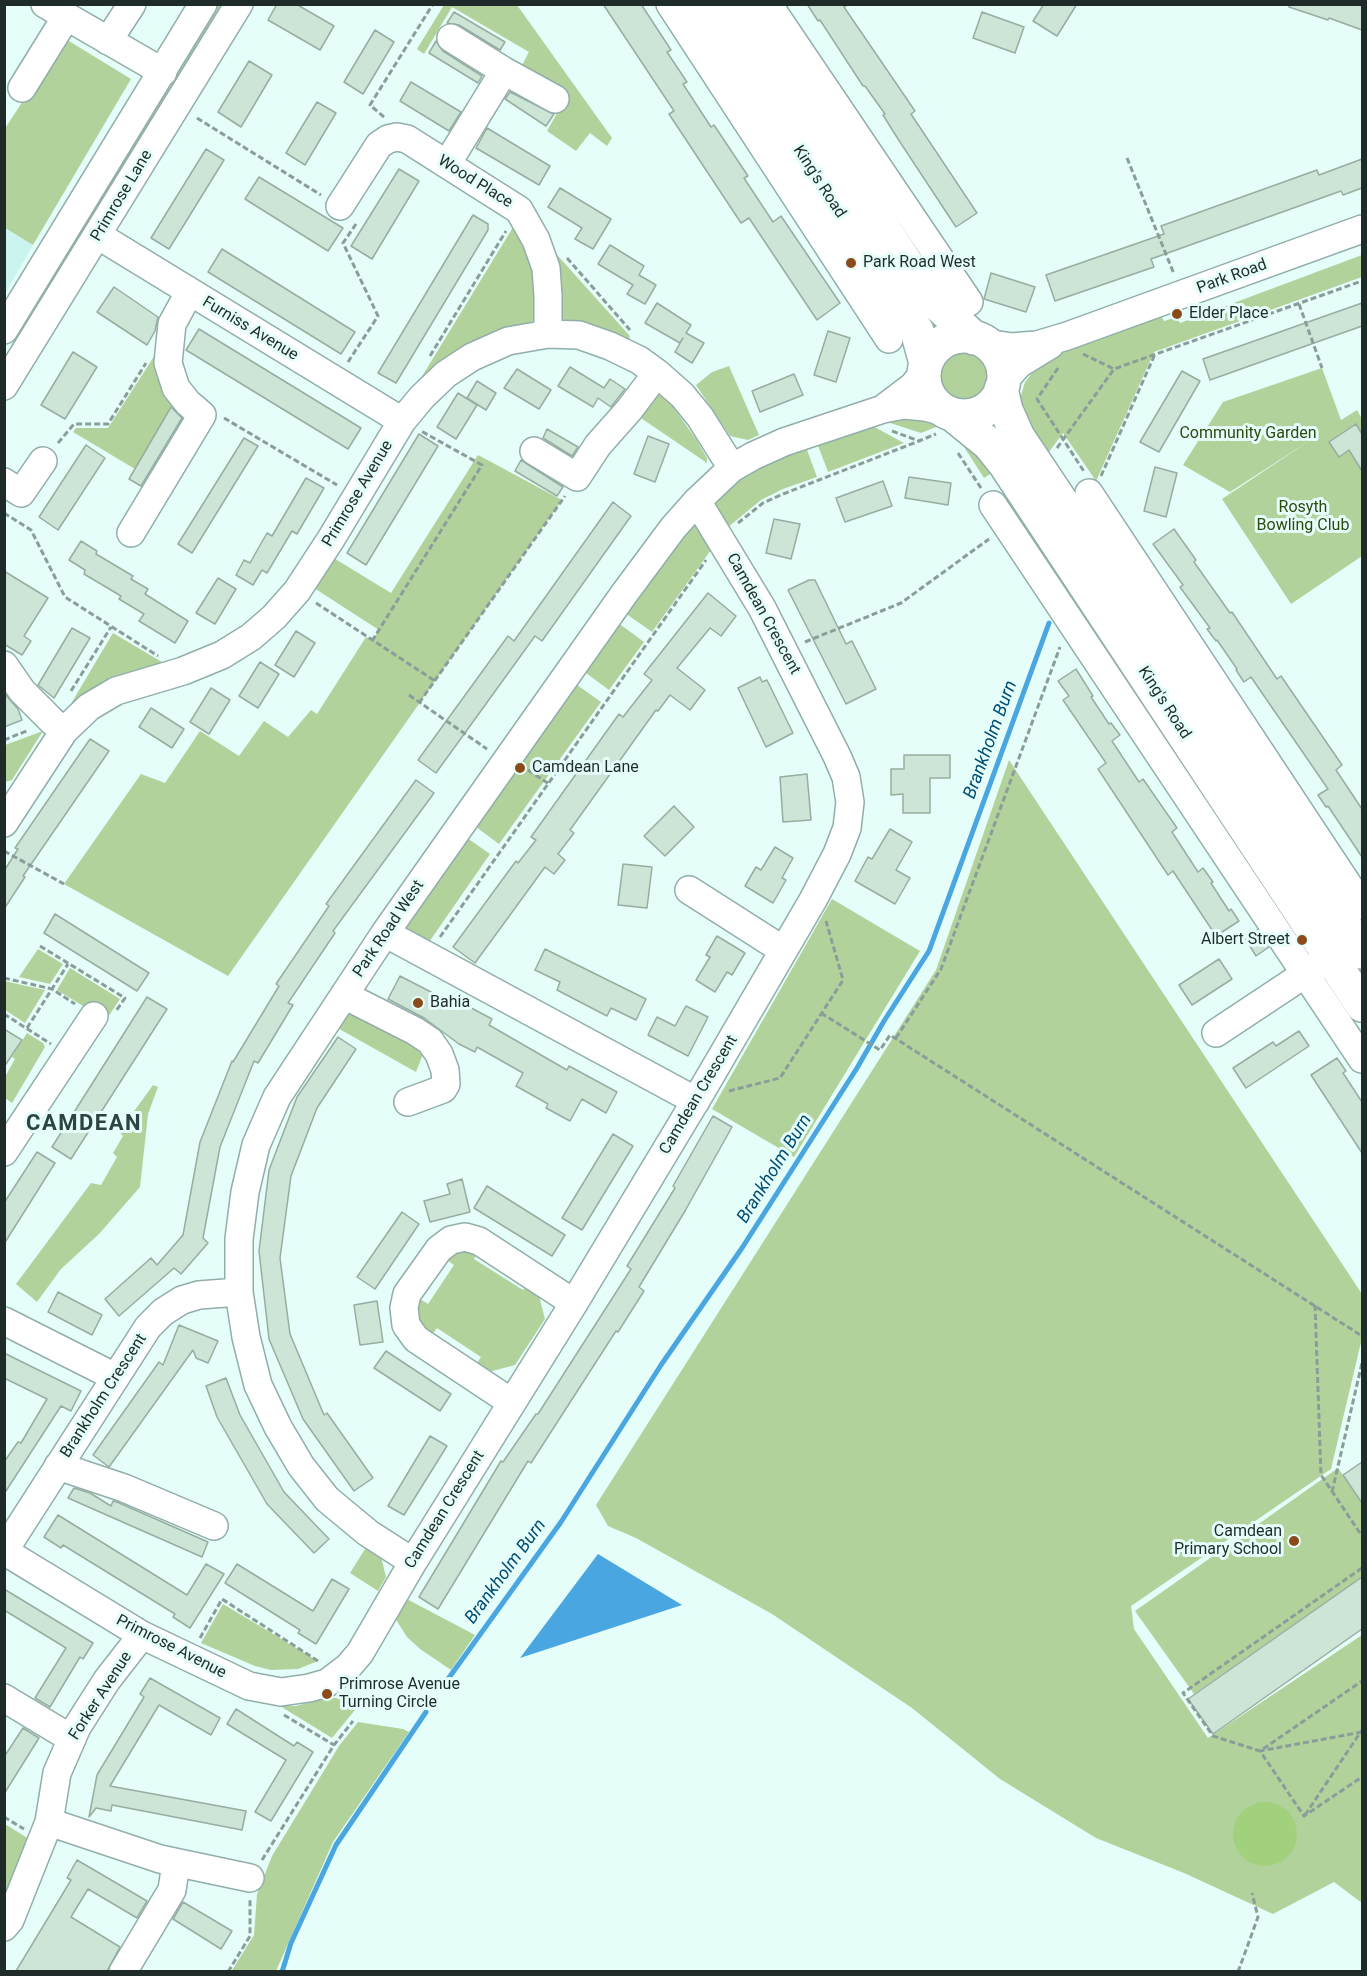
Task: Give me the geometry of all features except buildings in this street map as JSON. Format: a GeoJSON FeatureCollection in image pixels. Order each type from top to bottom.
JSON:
{"type":"FeatureCollection","features":[{"type":"Feature","properties":{"kind":"main road","name":"King's Road"},"geometry":{"type":"LineString","coordinates":[[703,4],[859,267],[917,331],[923,347],[924,380],[927,393],[935,404],[989,444],[1005,464],[1083,511]]}},
{"type":"Feature","properties":{"kind":"main road","name":"King's Road"},"geometry":{"type":"LineString","coordinates":[[737,4],[923,261],[933,300],[995,351],[1004,376],[1002,386],[1006,410],[1018,437],[1083,511],[1343,951],[1362,1005]]}},
{"type":"Feature","properties":{"kind":"main road"},"geometry":{"type":"LineString","coordinates":[[925,368],[929,356],[948,339],[961,336],[980,340]]}},
{"type":"Feature","properties":{"kind":"main road"},"geometry":{"type":"LineString","coordinates":[[949,413],[972,415],[985,410],[995,401],[1002,386]]}},
{"type":"Feature","properties":{"kind":"street"},"geometry":{"type":"LineString","coordinates":[[108,41],[132,4]]}},
{"type":"Feature","properties":{"kind":"street","name":"Primrose Lane"},"geometry":{"type":"LineString","coordinates":[[7,325],[203,4]]}},
{"type":"Feature","properties":{"kind":"street","name":"Primrose Lane"},"geometry":{"type":"LineString","coordinates":[[4,386],[99,236],[240,4]]}},
{"type":"Feature","properties":{"kind":"street"},"geometry":{"type":"LineString","coordinates":[[670,4],[859,267],[889,339]]}},
{"type":"Feature","properties":{"kind":"street"},"geometry":{"type":"LineString","coordinates":[[768,4],[923,261],[969,302]]}},
{"type":"Feature","properties":{"kind":"street"},"geometry":{"type":"LineString","coordinates":[[22,88],[55,11],[163,72]]}},
{"type":"Feature","properties":{"kind":"street"},"geometry":{"type":"LineString","coordinates":[[451,38],[555,99]]}},
{"type":"Feature","properties":{"kind":"street"},"geometry":{"type":"LineString","coordinates":[[447,164],[504,71]]}},
{"type":"Feature","properties":{"kind":"street"},"geometry":{"type":"LineString","coordinates":[[340,206],[380,145],[388,139],[397,137],[407,139]]}},
{"type":"Feature","properties":{"kind":"street","name":"Wood Place"},"geometry":{"type":"LineString","coordinates":[[407,139],[519,210],[536,240],[546,268],[548,334]]}},
{"type":"Feature","properties":{"kind":"street","name":"Park Road"},"geometry":{"type":"LineString","coordinates":[[1002,386],[1019,364],[1035,353],[1074,345],[1182,295],[1362,229]]}},
{"type":"Feature","properties":{"kind":"street","name":"Furniss Avenue"},"geometry":{"type":"LineString","coordinates":[[99,236],[402,421]]}},
{"type":"Feature","properties":{"kind":"street"},"geometry":{"type":"LineString","coordinates":[[131,533],[202,415],[176,388],[168,363],[172,324],[189,293]]}},
{"type":"Feature","properties":{"kind":"street"},"geometry":{"type":"LineString","coordinates":[[7,325],[36,337]]}},
{"type":"Feature","properties":{"kind":"street","name":"Primrose Avenue"},"geometry":{"type":"LineString","coordinates":[[4,824],[58,726],[116,691],[183,671],[222,655],[251,637],[274,617],[297,591],[402,421],[422,397],[446,374],[472,357],[508,341],[548,334],[579,335],[610,346],[648,366],[682,395],[700,417],[732,468]]}},
{"type":"Feature","properties":{"kind":"street","name":"Park Road"},"geometry":{"type":"LineString","coordinates":[[980,340],[1012,347],[1074,345]]}},
{"type":"Feature","properties":{"kind":"street"},"geometry":{"type":"LineString","coordinates":[[534,451],[577,477],[598,445],[629,410],[648,366]]}},
{"type":"Feature","properties":{"kind":"street","name":"Park Road West"},"geometry":{"type":"LineString","coordinates":[[883,409],[913,386],[925,368]]}},
{"type":"Feature","properties":{"kind":"street","name":"Park Road West"},"geometry":{"type":"LineString","coordinates":[[412,1562],[368,1533],[327,1499],[301,1466],[278,1427],[258,1385],[246,1336],[239,1292],[239,1239],[244,1192],[256,1145],[277,1097],[385,933],[631,585],[673,528],[697,501],[732,468],[784,442],[883,409],[904,405],[949,413]]}},
{"type":"Feature","properties":{"kind":"street"},"geometry":{"type":"LineString","coordinates":[[4,482],[21,493],[44,461]]}},
{"type":"Feature","properties":{"kind":"street","name":"Camdean Crescent"},"geometry":{"type":"LineString","coordinates":[[343,1671],[360,1653],[412,1562],[574,1303],[698,1097],[813,900],[837,854],[847,828],[850,802],[846,777],[837,756],[784,651],[697,501]]}},
{"type":"Feature","properties":{"kind":"street"},"geometry":{"type":"LineString","coordinates":[[1023,548],[1083,511],[1362,906]]}},
{"type":"Feature","properties":{"kind":"street"},"geometry":{"type":"LineString","coordinates":[[1000,515],[1070,620],[1343,951],[1362,1059]]}},
{"type":"Feature","properties":{"kind":"street"},"geometry":{"type":"LineString","coordinates":[[4,665],[22,691],[58,726]]}},
{"type":"Feature","properties":{"kind":"street"},"geometry":{"type":"LineString","coordinates":[[689,890],[783,950]]}},
{"type":"Feature","properties":{"kind":"street"},"geometry":{"type":"LineString","coordinates":[[385,933],[698,1097]]}},
{"type":"Feature","properties":{"kind":"street"},"geometry":{"type":"LineString","coordinates":[[1216,1033],[1343,951]]}},
{"type":"Feature","properties":{"kind":"street"},"geometry":{"type":"LineString","coordinates":[[344,995],[415,1031],[430,1041],[439,1054],[445,1070],[446,1084],[443,1089],[408,1102]]}},
{"type":"Feature","properties":{"kind":"street"},"geometry":{"type":"LineString","coordinates":[[4,1152],[94,1016]]}},
{"type":"Feature","properties":{"kind":"street"},"geometry":{"type":"LineString","coordinates":[[511,1402],[416,1339],[406,1325],[404,1308],[407,1294],[439,1249],[451,1240],[465,1237],[479,1240],[574,1303]]}},
{"type":"Feature","properties":{"kind":"street","name":"Brankholm Crescent"},"geometry":{"type":"LineString","coordinates":[[4,1551],[148,1327],[163,1312],[182,1300],[199,1295],[239,1292]]}},
{"type":"Feature","properties":{"kind":"street"},"geometry":{"type":"LineString","coordinates":[[4,1321],[115,1377]]}},
{"type":"Feature","properties":{"kind":"street"},"geometry":{"type":"LineString","coordinates":[[58,1466],[123,1488],[214,1526]]}},
{"type":"Feature","properties":{"kind":"street","name":"Primrose Avenue"},"geometry":{"type":"LineString","coordinates":[[4,1551],[141,1635],[249,1686],[281,1692],[309,1688],[327,1683],[343,1671]]}},
{"type":"Feature","properties":{"kind":"street","name":"Forker Avenue"},"geometry":{"type":"LineString","coordinates":[[4,1928],[10,1920],[50,1822],[57,1773],[77,1727],[107,1680],[141,1635]]}},
{"type":"Feature","properties":{"kind":"street"},"geometry":{"type":"LineString","coordinates":[[4,1698],[72,1739]]}},
{"type":"Feature","properties":{"kind":"street"},"geometry":{"type":"LineString","coordinates":[[50,1822],[160,1859],[250,1878]]}},
{"type":"Feature","properties":{"kind":"street"},"geometry":{"type":"LineString","coordinates":[[123,1971],[172,1890],[176,1863]]}},
{"type":"Feature","properties":{"kind":"path"},"geometry":{"type":"LineString","coordinates":[[407,139],[370,105],[433,4]]}},
{"type":"Feature","properties":{"kind":"path"},"geometry":{"type":"LineString","coordinates":[[177,106],[359,218],[343,243],[378,316],[336,381]]}},
{"type":"Feature","properties":{"kind":"path"},"geometry":{"type":"LineString","coordinates":[[1127,158],[1182,295]]}},
{"type":"Feature","properties":{"kind":"path"},"geometry":{"type":"LineString","coordinates":[[424,365],[519,210]]}},
{"type":"Feature","properties":{"kind":"path"},"geometry":{"type":"LineString","coordinates":[[566,257],[641,342],[648,366]]}},
{"type":"Feature","properties":{"kind":"path"},"geometry":{"type":"LineString","coordinates":[[1063,438],[1114,369],[1362,281]]}},
{"type":"Feature","properties":{"kind":"path"},"geometry":{"type":"LineString","coordinates":[[1299,304],[1322,368]]}},
{"type":"Feature","properties":{"kind":"path"},"geometry":{"type":"LineString","coordinates":[[1074,345],[1114,369]]}},
{"type":"Feature","properties":{"kind":"path"},"geometry":{"type":"LineString","coordinates":[[1083,511],[1155,354]]}},
{"type":"Feature","properties":{"kind":"path"},"geometry":{"type":"LineString","coordinates":[[44,461],[74,424],[108,424],[150,356]]}},
{"type":"Feature","properties":{"kind":"path"},"geometry":{"type":"LineString","coordinates":[[1060,365],[1037,399],[1063,438],[1083,511]]}},
{"type":"Feature","properties":{"kind":"path"},"geometry":{"type":"LineString","coordinates":[[216,413],[357,497]]}},
{"type":"Feature","properties":{"kind":"path"},"geometry":{"type":"LineString","coordinates":[[372,641],[482,465],[402,421]]}},
{"type":"Feature","properties":{"kind":"path"},"geometry":{"type":"LineString","coordinates":[[427,956],[711,554],[739,522],[763,503],[919,441]]}},
{"type":"Feature","properties":{"kind":"path"},"geometry":{"type":"LineString","coordinates":[[419,704],[577,477]]}},
{"type":"Feature","properties":{"kind":"path"},"geometry":{"type":"LineString","coordinates":[[4,513],[32,530],[65,597],[183,671]]}},
{"type":"Feature","properties":{"kind":"path"},"geometry":{"type":"LineString","coordinates":[[784,651],[901,603],[1000,515]]}},
{"type":"Feature","properties":{"kind":"path"},"geometry":{"type":"LineString","coordinates":[[297,591],[435,681]]}},
{"type":"Feature","properties":{"kind":"path"},"geometry":{"type":"LineString","coordinates":[[896,1038],[941,969],[1070,620]]}},
{"type":"Feature","properties":{"kind":"path"},"geometry":{"type":"LineString","coordinates":[[4,740],[58,726],[111,627]]}},
{"type":"Feature","properties":{"kind":"path"},"geometry":{"type":"LineString","coordinates":[[409,695],[506,762]]}},
{"type":"Feature","properties":{"kind":"path"},"geometry":{"type":"LineString","coordinates":[[4,850],[64,884]]}},
{"type":"Feature","properties":{"kind":"path"},"geometry":{"type":"LineString","coordinates":[[698,1097],[780,1078],[843,980],[822,904],[813,900]]}},
{"type":"Feature","properties":{"kind":"path"},"geometry":{"type":"LineString","coordinates":[[40,946],[125,998]]}},
{"type":"Feature","properties":{"kind":"path"},"geometry":{"type":"LineString","coordinates":[[27,1028],[68,963]]}},
{"type":"Feature","properties":{"kind":"path"},"geometry":{"type":"LineString","coordinates":[[4,978],[52,989]]}},
{"type":"Feature","properties":{"kind":"path"},"geometry":{"type":"LineString","coordinates":[[821,1013],[880,1050],[891,1035],[1362,1336]]}},
{"type":"Feature","properties":{"kind":"path"},"geometry":{"type":"LineString","coordinates":[[4,1014],[68,1055]]}},
{"type":"Feature","properties":{"kind":"path"},"geometry":{"type":"LineString","coordinates":[[1315,1305],[1321,1475],[1362,1536]]}},
{"type":"Feature","properties":{"kind":"path"},"geometry":{"type":"LineString","coordinates":[[1332,1492],[1362,1363]]}},
{"type":"Feature","properties":{"kind":"path"},"geometry":{"type":"LineString","coordinates":[[1362,1568],[1183,1693],[1213,1736],[1260,1751],[1362,1731]]}},
{"type":"Feature","properties":{"kind":"path"},"geometry":{"type":"LineString","coordinates":[[189,1658],[222,1599],[343,1671]]}},
{"type":"Feature","properties":{"kind":"path"},"geometry":{"type":"LineString","coordinates":[[1260,1751],[1362,1681]]}},
{"type":"Feature","properties":{"kind":"path"},"geometry":{"type":"LineString","coordinates":[[283,1714],[334,1745]]}},
{"type":"Feature","properties":{"kind":"path"},"geometry":{"type":"LineString","coordinates":[[228,1971],[250,1936],[250,1878],[334,1745],[353,1721]]}},
{"type":"Feature","properties":{"kind":"path"},"geometry":{"type":"LineString","coordinates":[[1304,1816],[1362,1731]]}},
{"type":"Feature","properties":{"kind":"path"},"geometry":{"type":"LineString","coordinates":[[1260,1751],[1304,1816]]}},
{"type":"Feature","properties":{"kind":"path"},"geometry":{"type":"LineString","coordinates":[[1304,1816],[1362,1777]]}},
{"type":"Feature","properties":{"kind":"path"},"geometry":{"type":"LineString","coordinates":[[1238,1971],[1258,1917],[1252,1893]]}},
{"type":"Feature","properties":{"kind":"shaded area"},"geometry":{"type":"Polygon","coordinates":[[[5,228],[33,245],[5,294],[5,228]]]}},
{"type":"Feature","properties":{"kind":"green space"},"geometry":{"type":"Polygon","coordinates":[[[216,5],[228,5],[34,321],[28,317],[216,5]]]}},
{"type":"Feature","properties":{"kind":"green space"},"geometry":{"type":"Polygon","coordinates":[[[444,5],[517,5],[612,138],[607,146],[590,133],[576,151],[547,131],[561,106],[521,67],[529,52],[452,7],[424,54],[417,49],[444,5]]]}},
{"type":"Feature","properties":{"kind":"green space"},"geometry":{"type":"Polygon","coordinates":[[[64,38],[131,79],[33,245],[5,228],[4,130],[64,38]]]}},
{"type":"Feature","properties":{"kind":"green space"},"geometry":{"type":"Polygon","coordinates":[[[515,224],[538,275],[535,319],[525,327],[445,360],[421,378],[515,224]]]}},
{"type":"Feature","properties":{"kind":"green space"},"geometry":{"type":"Polygon","coordinates":[[[550,247],[629,335],[631,344],[564,324],[558,318],[550,247]]]}},
{"type":"Feature","properties":{"kind":"green space"},"geometry":{"type":"Polygon","coordinates":[[[1362,255],[1362,277],[1154,352],[1096,481],[1063,433],[1046,456],[1019,402],[1025,382],[1035,369],[1051,355],[1160,314],[1164,321],[1177,317],[1180,323],[1362,255]]]}},
{"type":"Feature","properties":{"kind":"green space"},"geometry":{"type":"Polygon","coordinates":[[[162,344],[173,404],[135,469],[73,432],[76,428],[108,428],[162,344]]]}},
{"type":"Feature","properties":{"kind":"green space"},"geometry":{"type":"Polygon","coordinates":[[[964,348],[975,350],[984,356],[990,365],[992,376],[990,387],[984,396],[975,402],[964,404],[953,402],[944,396],[938,387],[936,376],[938,365],[944,356],[953,350],[964,348]]]}},
{"type":"Feature","properties":{"kind":"green space"},"geometry":{"type":"Polygon","coordinates":[[[729,366],[759,435],[748,440],[730,436],[696,385],[712,372],[729,366]]]}},
{"type":"Feature","properties":{"kind":"green space","name":"Rosyth Bowling Club"},"geometry":{"type":"Polygon","coordinates":[[[1322,368],[1341,420],[1357,410],[1362,419],[1362,556],[1291,604],[1222,499],[1312,439],[1230,492],[1183,465],[1223,402],[1322,368]]]}},
{"type":"Feature","properties":{"kind":"green space"},"geometry":{"type":"Polygon","coordinates":[[[653,393],[661,393],[673,407],[696,439],[707,458],[707,463],[635,414],[653,393]]]}},
{"type":"Feature","properties":{"kind":"green space"},"geometry":{"type":"Polygon","coordinates":[[[900,413],[941,425],[921,433],[881,420],[900,413]]]}},
{"type":"Feature","properties":{"kind":"green space"},"geometry":{"type":"Polygon","coordinates":[[[869,424],[904,443],[828,472],[817,443],[869,424]]]}},
{"type":"Feature","properties":{"kind":"green space"},"geometry":{"type":"Polygon","coordinates":[[[955,433],[998,469],[984,478],[955,433]]]}},
{"type":"Feature","properties":{"kind":"green space"},"geometry":{"type":"Polygon","coordinates":[[[806,447],[817,477],[783,489],[761,500],[727,528],[711,502],[757,465],[806,447]]]}},
{"type":"Feature","properties":{"kind":"green space"},"geometry":{"type":"Polygon","coordinates":[[[478,455],[562,500],[228,976],[64,884],[141,774],[165,783],[200,731],[239,756],[264,721],[288,737],[311,710],[317,714],[366,637],[372,640],[379,630],[314,588],[332,557],[391,593],[478,455]]]}},
{"type":"Feature","properties":{"kind":"green space"},"geometry":{"type":"Polygon","coordinates":[[[698,521],[716,543],[652,632],[625,613],[685,526],[698,521]]]}},
{"type":"Feature","properties":{"kind":"green space"},"geometry":{"type":"Polygon","coordinates":[[[617,622],[644,642],[609,690],[582,670],[617,622]]]}},
{"type":"Feature","properties":{"kind":"green space"},"geometry":{"type":"Polygon","coordinates":[[[113,633],[167,665],[66,712],[113,633]]]}},
{"type":"Feature","properties":{"kind":"green space"},"geometry":{"type":"Polygon","coordinates":[[[573,682],[601,702],[499,844],[472,824],[573,682]]]}},
{"type":"Feature","properties":{"kind":"green space"},"geometry":{"type":"Polygon","coordinates":[[[43,731],[12,780],[5,782],[5,745],[43,731]]]}},
{"type":"Feature","properties":{"kind":"green space"},"geometry":{"type":"Polygon","coordinates":[[[1009,760],[1362,1294],[1362,1338],[1331,1469],[1131,1606],[1134,1629],[1208,1738],[1362,1635],[1362,1903],[1334,1882],[1273,1914],[1184,1873],[1096,1838],[1000,1779],[912,1708],[772,1614],[636,1538],[608,1526],[596,1505],[936,970],[1009,760]]]}},
{"type":"Feature","properties":{"kind":"green space"},"geometry":{"type":"Polygon","coordinates":[[[463,835],[490,854],[425,948],[406,938],[401,922],[463,835]]]}},
{"type":"Feature","properties":{"kind":"green space"},"geometry":{"type":"Polygon","coordinates":[[[832,899],[920,951],[794,1157],[712,1109],[832,899]]]}},
{"type":"Feature","properties":{"kind":"green space"},"geometry":{"type":"Polygon","coordinates":[[[38,949],[63,964],[50,984],[19,977],[38,949]]]}},
{"type":"Feature","properties":{"kind":"green space"},"geometry":{"type":"Polygon","coordinates":[[[70,968],[120,999],[106,1020],[57,990],[70,968]]]}},
{"type":"Feature","properties":{"kind":"green space"},"geometry":{"type":"Polygon","coordinates":[[[4,981],[45,990],[25,1023],[5,1010],[4,981]]]}},
{"type":"Feature","properties":{"kind":"green space"},"geometry":{"type":"Polygon","coordinates":[[[349,1007],[425,1049],[416,1072],[334,1026],[349,1007]]]}},
{"type":"Feature","properties":{"kind":"green space"},"geometry":{"type":"Polygon","coordinates":[[[27,1033],[43,1043],[45,1047],[12,1103],[5,1098],[5,1077],[15,1059],[12,1057],[27,1033]]]}},
{"type":"Feature","properties":{"kind":"green space"},"geometry":{"type":"Polygon","coordinates":[[[153,1085],[158,1087],[148,1114],[140,1187],[99,1234],[61,1269],[37,1302],[16,1284],[91,1183],[101,1185],[117,1157],[113,1153],[123,1136],[119,1132],[153,1085]]]}},
{"type":"Feature","properties":{"kind":"green space"},"geometry":{"type":"Polygon","coordinates":[[[450,1247],[480,1248],[474,1259],[523,1290],[531,1280],[536,1284],[545,1319],[515,1365],[481,1374],[473,1369],[481,1357],[437,1328],[429,1339],[420,1332],[415,1296],[428,1304],[454,1265],[441,1256],[450,1247]]]}},
{"type":"Feature","properties":{"kind":"green space","name":"Camdean Primary School"},"geometry":{"type":"Polygon","coordinates":[[[1338,1468],[1362,1503],[1362,1577],[1194,1694],[1135,1611],[1338,1468]]]}},
{"type":"Feature","properties":{"kind":"green space"},"geometry":{"type":"Polygon","coordinates":[[[367,1546],[381,1556],[386,1577],[378,1591],[350,1573],[367,1546]]]}},
{"type":"Feature","properties":{"kind":"green space"},"geometry":{"type":"Polygon","coordinates":[[[403,1597],[475,1635],[451,1670],[420,1649],[407,1637],[393,1615],[403,1597]]]}},
{"type":"Feature","properties":{"kind":"green space"},"geometry":{"type":"Polygon","coordinates":[[[223,1604],[318,1661],[298,1669],[271,1670],[255,1666],[201,1643],[223,1604]]]}},
{"type":"Feature","properties":{"kind":"green space"},"geometry":{"type":"Polygon","coordinates":[[[325,1698],[337,1698],[347,1702],[355,1710],[332,1738],[280,1706],[296,1706],[325,1698]]]}},
{"type":"Feature","properties":{"kind":"green space"},"geometry":{"type":"Polygon","coordinates":[[[358,1722],[409,1732],[333,1842],[276,1971],[231,1972],[254,1935],[257,1894],[272,1856],[339,1746],[358,1722]]]}},
{"type":"Feature","properties":{"kind":"green space"},"geometry":{"type":"Polygon","coordinates":[[[1259,1802],[1271,1802],[1288,1811],[1295,1822],[1297,1834],[1295,1846],[1288,1857],[1271,1866],[1259,1866],[1247,1861],[1238,1852],[1233,1840],[1233,1828],[1238,1816],[1247,1807],[1259,1802]]]}},
{"type":"Feature","properties":{"kind":"green space"},"geometry":{"type":"Polygon","coordinates":[[[5,1824],[29,1839],[5,1895],[5,1824]]]}},
{"type":"Feature","properties":{"kind":"water"},"geometry":{"type":"Polygon","coordinates":[[[598,1554],[682,1605],[520,1658],[598,1554]]]}},
{"type":"Feature","properties":{"kind":"waterway","name":"Brankholm Burn"},"geometry":{"type":"LineString","coordinates":[[443,1686],[561,1522],[661,1365],[742,1248],[929,951],[1049,623]]}},
{"type":"Feature","properties":{"kind":"waterway","name":"Brankholm Burn"},"geometry":{"type":"LineString","coordinates":[[282,1972],[291,1943],[336,1845],[426,1712]]}},
{"type":"Feature","properties":{"kind":"place","name":"Park Road West"},"geometry":{"type":"Point","coordinates":[851,263]}},
{"type":"Feature","properties":{"kind":"place","name":"Elder Place"},"geometry":{"type":"Point","coordinates":[1177,314]}},
{"type":"Feature","properties":{"kind":"place","name":"Camdean Lane"},"geometry":{"type":"Point","coordinates":[520,768]}},
{"type":"Feature","properties":{"kind":"place","name":"Albert Street"},"geometry":{"type":"Point","coordinates":[1302,940]}},
{"type":"Feature","properties":{"kind":"place","name":"Bahia"},"geometry":{"type":"Point","coordinates":[418,1003]}},
{"type":"Feature","properties":{"kind":"place","name":"Camdean Primary School"},"geometry":{"type":"Point","coordinates":[1294,1541]}},
{"type":"Feature","properties":{"kind":"place","name":"Primrose Avenue Turning Circle"},"geometry":{"type":"Point","coordinates":[327,1694]}},
{"type":"Feature","properties":{"kind":"district","name":"CAMDEAN"},"geometry":{"type":"Point","coordinates":[84,1124]}},
{"type":"Feature","properties":{"kind":"park label","name":"Community Garden"},"geometry":{"type":"Point","coordinates":[1248,434]}}]}
